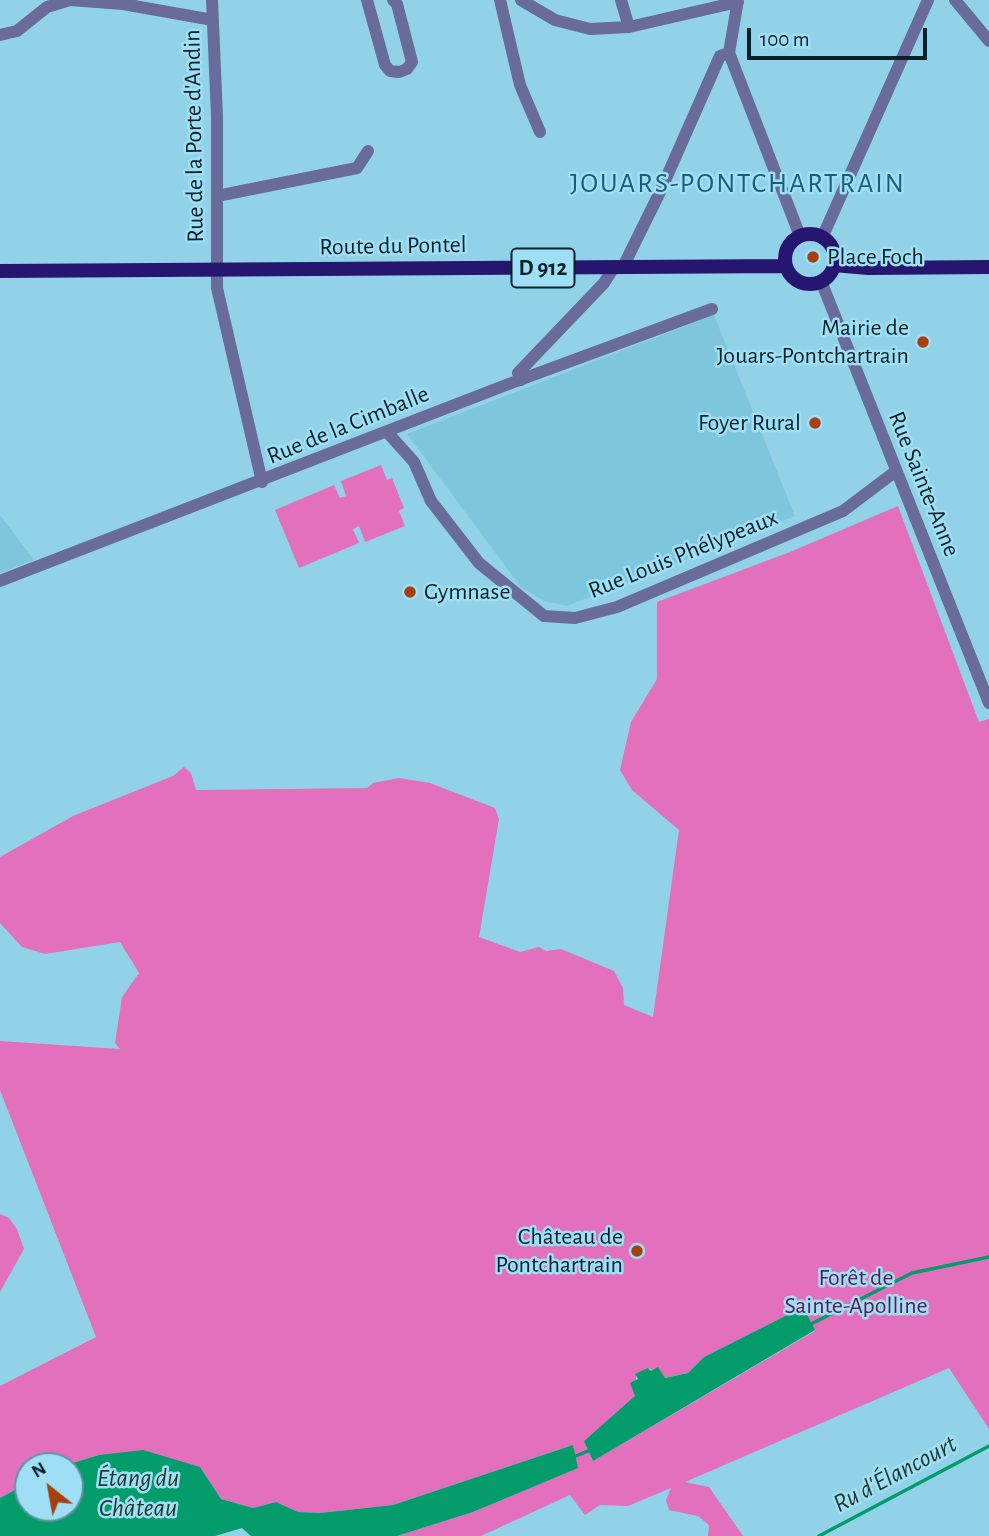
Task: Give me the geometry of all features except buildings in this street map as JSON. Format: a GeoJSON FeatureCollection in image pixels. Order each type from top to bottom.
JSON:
{"type":"FeatureCollection","features":[{"type":"Feature","properties":{"kind":"main road"},"geometry":{"type":"LineString","coordinates":[[800,236],[822,237],[833,249],[834,265],[821,281],[800,282],[786,266],[789,245],[800,236]]}},
{"type":"Feature","properties":{"kind":"main road"},"geometry":{"type":"LineString","coordinates":[[834,265],[868,268],[989,267]]}},
{"type":"Feature","properties":{"kind":"main road","name":"Route du Pontel"},"geometry":{"type":"LineString","coordinates":[[0,271],[786,266]]}},
{"type":"Feature","properties":{"kind":"street"},"geometry":{"type":"LineString","coordinates":[[0,35],[17,31],[47,7],[71,0],[123,4],[213,20]]}},
{"type":"Feature","properties":{"kind":"street","name":"Rue de la Porte d'Andin"},"geometry":{"type":"LineString","coordinates":[[212,0],[217,288],[262,482]]}},
{"type":"Feature","properties":{"kind":"street"},"geometry":{"type":"LineString","coordinates":[[392,0],[397,5],[412,62],[407,69],[390,71],[385,65],[367,2],[392,0]]}},
{"type":"Feature","properties":{"kind":"street"},"geometry":{"type":"LineString","coordinates":[[500,0],[520,85],[540,132]]}},
{"type":"Feature","properties":{"kind":"street"},"geometry":{"type":"LineString","coordinates":[[521,0],[555,20],[590,29],[629,27],[738,1],[729,53],[800,236]]}},
{"type":"Feature","properties":{"kind":"street"},"geometry":{"type":"LineString","coordinates":[[621,0],[629,27]]}},
{"type":"Feature","properties":{"kind":"street"},"geometry":{"type":"LineString","coordinates":[[822,237],[928,0]]}},
{"type":"Feature","properties":{"kind":"street"},"geometry":{"type":"LineString","coordinates":[[955,0],[989,41]]}},
{"type":"Feature","properties":{"kind":"street"},"geometry":{"type":"LineString","coordinates":[[521,380],[518,373],[619,267],[660,192],[720,56],[729,53]]}},
{"type":"Feature","properties":{"kind":"street"},"geometry":{"type":"LineString","coordinates":[[217,197],[357,168],[368,151]]}},
{"type":"Feature","properties":{"kind":"street","name":"Rue Sainte-Anne"},"geometry":{"type":"LineString","coordinates":[[821,281],[989,703]]}},
{"type":"Feature","properties":{"kind":"street","name":"Rue de la Cimballe"},"geometry":{"type":"LineString","coordinates":[[0,581],[712,309]]}},
{"type":"Feature","properties":{"kind":"street","name":"Rue Louis Phélypeaux"},"geometry":{"type":"LineString","coordinates":[[388,433],[414,463],[431,501],[479,563],[544,616],[575,618],[617,607],[843,511],[896,471]]}},
{"type":"Feature","properties":{"kind":"shaded area"},"geometry":{"type":"Polygon","coordinates":[[[714,315],[795,516],[567,606],[544,601],[521,587],[407,434],[714,315]]]}},
{"type":"Feature","properties":{"kind":"shaded area"},"geometry":{"type":"Polygon","coordinates":[[[0,515],[34,560],[0,573],[0,515]]]}},
{"type":"Feature","properties":{"kind":"green space"},"geometry":{"type":"Polygon","coordinates":[[[381,465],[387,480],[392,478],[404,508],[399,511],[405,526],[365,542],[359,526],[353,529],[359,543],[299,568],[275,510],[334,485],[340,498],[346,496],[341,481],[381,465]]]}},
{"type":"Feature","properties":{"kind":"green space","name":"Forêt de Sainte-Apolline"},"geometry":{"type":"Polygon","coordinates":[[[898,506],[979,722],[989,719],[989,1429],[949,1368],[685,1482],[709,1487],[743,1536],[708,1536],[709,1525],[698,1516],[669,1510],[666,1500],[671,1488],[628,1506],[600,1505],[585,1515],[570,1495],[481,1536],[397,1536],[473,1512],[577,1468],[573,1445],[393,1505],[320,1513],[298,1512],[276,1502],[253,1508],[221,1499],[200,1467],[99,1455],[84,1460],[84,1452],[14,1452],[14,1490],[0,1498],[0,1386],[96,1337],[0,1090],[0,1041],[120,1049],[115,1043],[122,997],[139,973],[120,942],[45,954],[22,947],[0,923],[0,857],[73,816],[173,776],[184,767],[191,773],[196,790],[367,788],[373,783],[399,778],[430,783],[495,808],[499,819],[479,937],[520,952],[539,947],[546,951],[561,949],[614,971],[623,988],[624,1005],[653,1017],[679,830],[632,790],[620,770],[631,722],[657,679],[657,602],[790,552],[898,506]],[[803,1307],[704,1357],[688,1373],[664,1378],[649,1368],[636,1375],[636,1396],[584,1441],[593,1461],[815,1331],[803,1307]]]}},
{"type":"Feature","properties":{"kind":"green space"},"geometry":{"type":"Polygon","coordinates":[[[0,1214],[9,1218],[17,1229],[24,1249],[0,1292],[0,1214]]]}},
{"type":"Feature","properties":{"kind":"water"},"geometry":{"type":"Polygon","coordinates":[[[803,1307],[815,1330],[593,1461],[584,1441],[635,1396],[630,1383],[638,1379],[635,1374],[658,1367],[665,1378],[688,1373],[704,1357],[803,1307]]]}},
{"type":"Feature","properties":{"kind":"water","name":"Étang du Château"},"geometry":{"type":"Polygon","coordinates":[[[573,1445],[578,1468],[473,1512],[397,1536],[251,1536],[242,1528],[215,1536],[0,1536],[0,1498],[14,1490],[14,1522],[84,1522],[84,1460],[99,1455],[143,1450],[200,1467],[221,1499],[253,1508],[276,1502],[298,1512],[320,1513],[393,1505],[573,1445]]]}},
{"type":"Feature","properties":{"kind":"waterway"},"geometry":{"type":"LineString","coordinates":[[809,1325],[912,1273],[989,1257]]}},
{"type":"Feature","properties":{"kind":"waterway","name":"Ru d'Élancourt"},"geometry":{"type":"LineString","coordinates":[[819,1536],[989,1446]]}},
{"type":"Feature","properties":{"kind":"waterway"},"geometry":{"type":"LineString","coordinates":[[571,1458],[593,1449]]}},
{"type":"Feature","properties":{"kind":"place","name":"Place Foch"},"geometry":{"type":"Point","coordinates":[813,257]}},
{"type":"Feature","properties":{"kind":"place","name":"Mairie de Jouars-Pontchartrain"},"geometry":{"type":"Point","coordinates":[923,342]}},
{"type":"Feature","properties":{"kind":"place","name":"Foyer Rural"},"geometry":{"type":"Point","coordinates":[815,423]}},
{"type":"Feature","properties":{"kind":"place","name":"Gymnase"},"geometry":{"type":"Point","coordinates":[410,592]}},
{"type":"Feature","properties":{"kind":"place","name":"Château de Pontchartrain"},"geometry":{"type":"Point","coordinates":[637,1251]}},
{"type":"Feature","properties":{"kind":"district","name":"JOUARS-PONTCHARTRAIN"},"geometry":{"type":"Point","coordinates":[738,184]}}]}
